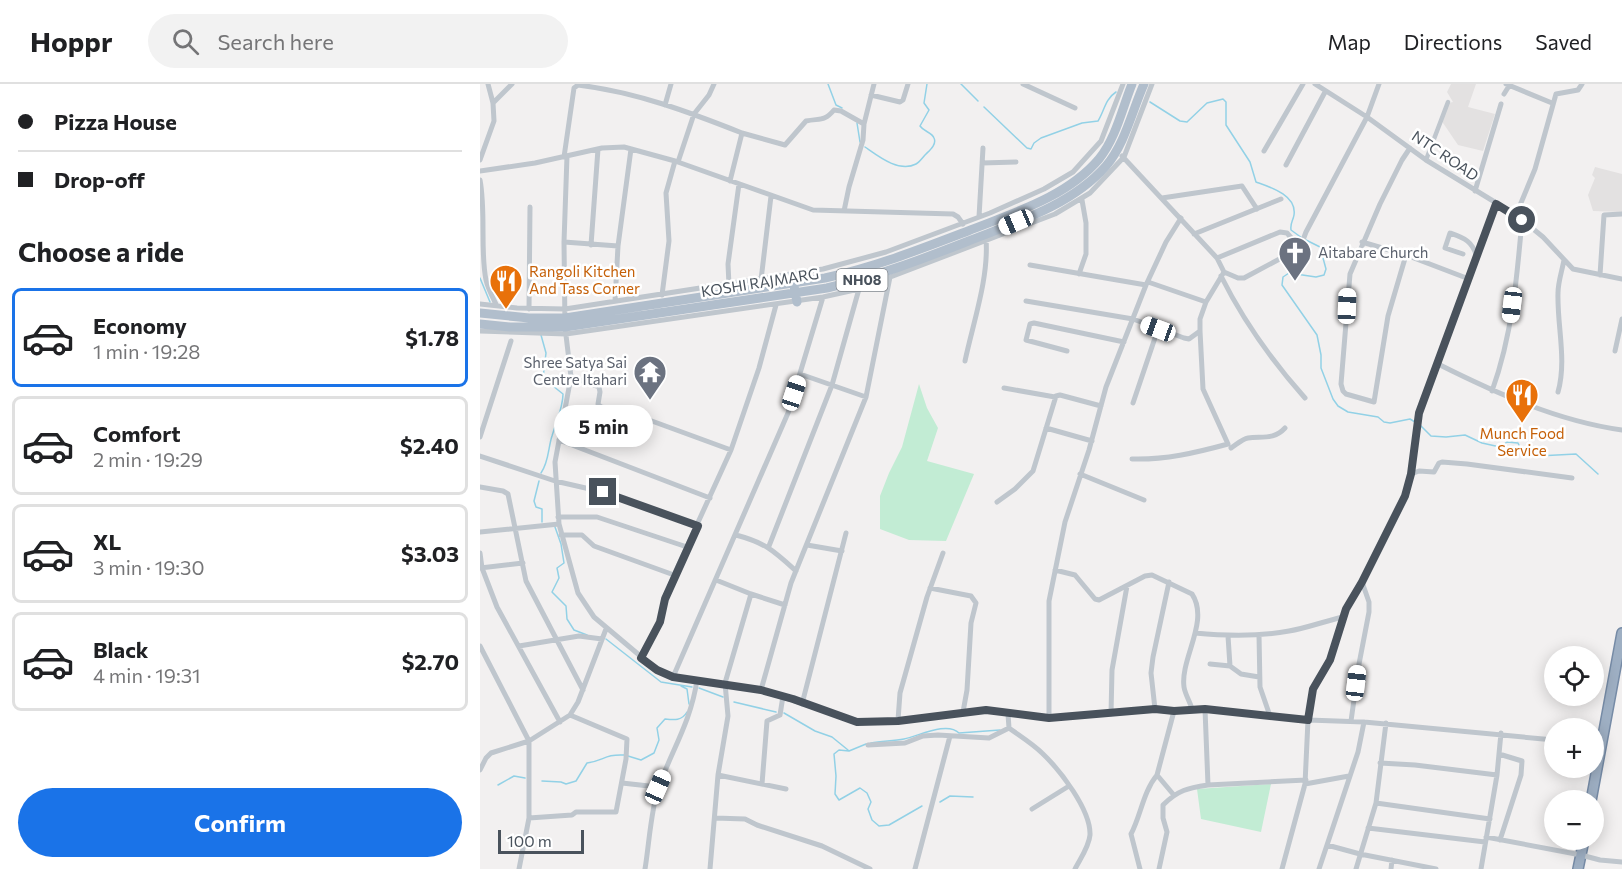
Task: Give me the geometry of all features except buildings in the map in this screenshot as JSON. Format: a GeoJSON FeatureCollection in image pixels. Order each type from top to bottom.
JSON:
{"type":"FeatureCollection","features":[{"type":"Feature","properties":{"kind":"highway"},"geometry":{"type":"LineString","coordinates":[[1604,718],[1622,633]]}},
{"type":"Feature","properties":{"kind":"highway"},"geometry":{"type":"LineString","coordinates":[[1578,869],[1582,850]]}},
{"type":"Feature","properties":{"kind":"main road","name":"KOSHI RAJMARG"},"geometry":{"type":"LineString","coordinates":[[480,324],[500,329],[565,322],[795,288],[859,281],[1048,197],[1079,179],[1113,149],[1132,84]]}},
{"type":"Feature","properties":{"kind":"main road","name":"KOSHI RAJMARG"},"geometry":{"type":"LineString","coordinates":[[932,249],[985,238],[1053,206],[1085,187],[1113,149],[1137,110],[1144,84]]}},
{"type":"Feature","properties":{"kind":"main road","name":"KOSHI RAJMARG"},"geometry":{"type":"LineString","coordinates":[[480,313],[496,311],[565,322]]}},
{"type":"Feature","properties":{"kind":"street"},"geometry":{"type":"LineString","coordinates":[[493,103],[512,84]]}},
{"type":"Feature","properties":{"kind":"street"},"geometry":{"type":"LineString","coordinates":[[665,105],[671,84]]}},
{"type":"Feature","properties":{"kind":"street"},"geometry":{"type":"LineString","coordinates":[[662,295],[669,241],[666,193],[694,114],[709,95],[714,84]]}},
{"type":"Feature","properties":{"kind":"street"},"geometry":{"type":"LineString","coordinates":[[844,212],[863,140],[859,123],[874,84]]}},
{"type":"Feature","properties":{"kind":"street"},"geometry":{"type":"LineString","coordinates":[[871,95],[900,102],[903,100],[908,84]]}},
{"type":"Feature","properties":{"kind":"street"},"geometry":{"type":"LineString","coordinates":[[1023,84],[1075,108]]}},
{"type":"Feature","properties":{"kind":"street"},"geometry":{"type":"LineString","coordinates":[[965,361],[986,257],[985,238],[1055,214],[1082,200],[1112,172],[1113,149],[1123,84]]}},
{"type":"Feature","properties":{"kind":"street"},"geometry":{"type":"LineString","coordinates":[[1137,110],[1152,84]]}},
{"type":"Feature","properties":{"kind":"street"},"geometry":{"type":"LineString","coordinates":[[1264,151],[1303,84]]}},
{"type":"Feature","properties":{"kind":"street","name":"NTC ROAD"},"geometry":{"type":"LineString","coordinates":[[1315,84],[1367,117],[1426,160],[1516,215],[1550,243],[1573,269],[1622,279]]}},
{"type":"Feature","properties":{"kind":"street"},"geometry":{"type":"LineString","coordinates":[[1222,274],[1238,279],[1244,278],[1301,246],[1306,232],[1367,117],[1379,84]]}},
{"type":"Feature","properties":{"kind":"street"},"geometry":{"type":"LineString","coordinates":[[1516,215],[1535,169],[1556,93],[1578,90],[1582,84]]}},
{"type":"Feature","properties":{"kind":"street"},"geometry":{"type":"LineString","coordinates":[[480,85],[488,85],[493,103],[494,121],[480,159]]}},
{"type":"Feature","properties":{"kind":"street"},"geometry":{"type":"LineString","coordinates":[[1504,94],[1508,85],[1552,103]]}},
{"type":"Feature","properties":{"kind":"street"},"geometry":{"type":"LineString","coordinates":[[859,123],[841,111],[834,110],[829,117],[820,121],[806,121],[784,145],[742,133],[694,114],[638,96],[575,86],[573,88],[566,156],[564,243],[565,322],[571,377],[555,462],[555,481],[561,535],[578,593],[594,617],[606,629],[657,670],[673,677],[761,690],[857,722],[926,718],[986,710],[1049,718],[1155,709],[1174,711],[1205,709],[1308,720],[1386,723],[1544,739]]}},
{"type":"Feature","properties":{"kind":"street"},"geometry":{"type":"LineString","coordinates":[[1286,165],[1325,92]]}},
{"type":"Feature","properties":{"kind":"street"},"geometry":{"type":"LineString","coordinates":[[1426,160],[1448,102]]}},
{"type":"Feature","properties":{"kind":"street"},"geometry":{"type":"LineString","coordinates":[[1475,191],[1501,104]]}},
{"type":"Feature","properties":{"kind":"street"},"geometry":{"type":"LineString","coordinates":[[730,181],[742,133]]}},
{"type":"Feature","properties":{"kind":"street"},"geometry":{"type":"LineString","coordinates":[[480,171],[535,163],[598,149],[624,147],[676,162],[813,210],[953,214],[963,224]]}},
{"type":"Feature","properties":{"kind":"street"},"geometry":{"type":"LineString","coordinates":[[979,217],[983,147]]}},
{"type":"Feature","properties":{"kind":"street"},"geometry":{"type":"LineString","coordinates":[[1406,255],[1388,316],[1374,402],[1346,394],[1342,391],[1341,384],[1350,273],[1362,243],[1410,148]]}},
{"type":"Feature","properties":{"kind":"street"},"geometry":{"type":"LineString","coordinates":[[591,245],[598,149]]}},
{"type":"Feature","properties":{"kind":"street"},"geometry":{"type":"LineString","coordinates":[[615,301],[618,246],[631,149]]}},
{"type":"Feature","properties":{"kind":"street"},"geometry":{"type":"LineString","coordinates":[[1113,149],[1217,258],[1234,303],[1278,368],[1305,398]]}},
{"type":"Feature","properties":{"kind":"street"},"geometry":{"type":"LineString","coordinates":[[565,322],[615,301],[761,280],[823,297],[859,289],[890,277],[932,249],[963,224],[1044,189],[1113,149]]}},
{"type":"Feature","properties":{"kind":"street"},"geometry":{"type":"LineString","coordinates":[[982,163],[1016,162]]}},
{"type":"Feature","properties":{"kind":"street"},"geometry":{"type":"LineString","coordinates":[[480,180],[484,200],[483,266],[496,311]]}},
{"type":"Feature","properties":{"kind":"street"},"geometry":{"type":"LineString","coordinates":[[729,285],[728,264],[739,184]]}},
{"type":"Feature","properties":{"kind":"street"},"geometry":{"type":"LineString","coordinates":[[1162,198],[1242,186],[1257,208]]}},
{"type":"Feature","properties":{"kind":"street"},"geometry":{"type":"LineString","coordinates":[[761,280],[771,196]]}},
{"type":"Feature","properties":{"kind":"street"},"geometry":{"type":"LineString","coordinates":[[1194,234],[1281,199]]}},
{"type":"Feature","properties":{"kind":"street"},"geometry":{"type":"LineString","coordinates":[[1079,274],[1086,254],[1086,223],[1082,200]]}},
{"type":"Feature","properties":{"kind":"street"},"geometry":{"type":"LineString","coordinates":[[1282,869],[1306,782],[1308,720],[1313,689],[1330,660],[1343,616],[1405,496],[1411,474],[1419,413],[1496,204]]}},
{"type":"Feature","properties":{"kind":"street"},"geometry":{"type":"LineString","coordinates":[[530,207],[530,309]]}},
{"type":"Feature","properties":{"kind":"street"},"geometry":{"type":"LineString","coordinates":[[1600,275],[1604,215],[1622,214]]}},
{"type":"Feature","properties":{"kind":"street"},"geometry":{"type":"LineString","coordinates":[[1049,718],[1049,601],[1065,522],[1101,406],[1124,342],[1166,242],[1181,218]]}},
{"type":"Feature","properties":{"kind":"street"},"geometry":{"type":"LineString","coordinates":[[1492,391],[1509,333],[1522,220]]}},
{"type":"Feature","properties":{"kind":"street"},"geometry":{"type":"LineString","coordinates":[[1217,258],[1280,232],[1287,233],[1301,246]]}},
{"type":"Feature","properties":{"kind":"street"},"geometry":{"type":"LineString","coordinates":[[1463,254],[1444,248],[1450,232],[1470,242],[1477,258]]}},
{"type":"Feature","properties":{"kind":"street"},"geometry":{"type":"LineString","coordinates":[[564,243],[618,246]]}},
{"type":"Feature","properties":{"kind":"street"},"geometry":{"type":"LineString","coordinates":[[1362,243],[1406,255],[1469,279]]}},
{"type":"Feature","properties":{"kind":"street"},"geometry":{"type":"LineString","coordinates":[[641,658],[660,622],[674,575],[731,450],[759,368],[776,305],[795,288],[854,262],[932,249]]}},
{"type":"Feature","properties":{"kind":"street"},"geometry":{"type":"LineString","coordinates":[[1558,392],[1561,382],[1558,292],[1564,260]]}},
{"type":"Feature","properties":{"kind":"street"},"geometry":{"type":"LineString","coordinates":[[1030,265],[1147,284],[1206,302]]}},
{"type":"Feature","properties":{"kind":"street"},"geometry":{"type":"LineString","coordinates":[[1132,459],[1153,460],[1182,456],[1228,444],[1203,389],[1200,331],[1200,320],[1206,302],[1222,274]]}},
{"type":"Feature","properties":{"kind":"street"},"geometry":{"type":"LineString","coordinates":[[761,690],[784,605],[796,571],[866,397],[890,277]]}},
{"type":"Feature","properties":{"kind":"street"},"geometry":{"type":"LineString","coordinates":[[769,546],[832,385],[859,289]]}},
{"type":"Feature","properties":{"kind":"street"},"geometry":{"type":"LineString","coordinates":[[673,677],[788,413],[823,297]]}},
{"type":"Feature","properties":{"kind":"street"},"geometry":{"type":"LineString","coordinates":[[1026,301],[1133,320],[1186,339],[1200,331]]}},
{"type":"Feature","properties":{"kind":"street"},"geometry":{"type":"LineString","coordinates":[[480,304],[496,311],[530,309],[565,322],[776,305]]}},
{"type":"Feature","properties":{"kind":"street"},"geometry":{"type":"LineString","coordinates":[[1615,351],[1622,319]]}},
{"type":"Feature","properties":{"kind":"street"},"geometry":{"type":"LineString","coordinates":[[1067,351],[1026,340],[1030,324],[1124,342]]}},
{"type":"Feature","properties":{"kind":"street"},"geometry":{"type":"LineString","coordinates":[[480,332],[500,329]]}},
{"type":"Feature","properties":{"kind":"street"},"geometry":{"type":"LineString","coordinates":[[1133,403],[1158,329]]}},
{"type":"Feature","properties":{"kind":"street"},"geometry":{"type":"LineString","coordinates":[[480,436],[511,341]]}},
{"type":"Feature","properties":{"kind":"street"},"geometry":{"type":"LineString","coordinates":[[1438,364],[1492,391],[1588,425],[1622,430]]}},
{"type":"Feature","properties":{"kind":"street"},"geometry":{"type":"LineString","coordinates":[[800,374],[866,397]]}},
{"type":"Feature","properties":{"kind":"street"},"geometry":{"type":"LineString","coordinates":[[571,377],[599,387],[598,404],[601,407],[630,413],[731,450]]}},
{"type":"Feature","properties":{"kind":"street"},"geometry":{"type":"LineString","coordinates":[[1004,388],[1055,398],[1060,395],[1101,406]]}},
{"type":"Feature","properties":{"kind":"street"},"geometry":{"type":"LineString","coordinates":[[997,502],[1015,489],[1033,471],[1055,398]]}},
{"type":"Feature","properties":{"kind":"street"},"geometry":{"type":"LineString","coordinates":[[1046,428],[1092,441]]}},
{"type":"Feature","properties":{"kind":"street"},"geometry":{"type":"LineString","coordinates":[[1231,448],[1245,438],[1268,438],[1280,434],[1285,428]]}},
{"type":"Feature","properties":{"kind":"street"},"geometry":{"type":"LineString","coordinates":[[559,440],[710,498]]}},
{"type":"Feature","properties":{"kind":"street"},"geometry":{"type":"LineString","coordinates":[[480,456],[555,481],[603,492],[698,526]]}},
{"type":"Feature","properties":{"kind":"street"},"geometry":{"type":"LineString","coordinates":[[1411,474],[1419,471],[1434,472],[1442,462],[1572,478]]}},
{"type":"Feature","properties":{"kind":"street"},"geometry":{"type":"LineString","coordinates":[[1080,474],[1144,500]]}},
{"type":"Feature","properties":{"kind":"street"},"geometry":{"type":"LineString","coordinates":[[480,487],[508,494],[526,581],[583,690]]}},
{"type":"Feature","properties":{"kind":"street"},"geometry":{"type":"LineString","coordinates":[[558,517],[597,517],[687,547]]}},
{"type":"Feature","properties":{"kind":"street"},"geometry":{"type":"LineString","coordinates":[[480,532],[559,524]]}},
{"type":"Feature","properties":{"kind":"street"},"geometry":{"type":"LineString","coordinates":[[802,704],[846,533]]}},
{"type":"Feature","properties":{"kind":"street"},"geometry":{"type":"LineString","coordinates":[[561,535],[582,535],[594,546],[674,575]]}},
{"type":"Feature","properties":{"kind":"street"},"geometry":{"type":"LineString","coordinates":[[736,535],[769,546],[796,571]]}},
{"type":"Feature","properties":{"kind":"street"},"geometry":{"type":"LineString","coordinates":[[807,545],[842,551]]}},
{"type":"Feature","properties":{"kind":"street"},"geometry":{"type":"LineString","coordinates":[[898,720],[900,693],[930,588],[944,553]]}},
{"type":"Feature","properties":{"kind":"street"},"geometry":{"type":"LineString","coordinates":[[480,554],[481,568],[497,607],[560,722]]}},
{"type":"Feature","properties":{"kind":"street"},"geometry":{"type":"LineString","coordinates":[[481,568],[523,563]]}},
{"type":"Feature","properties":{"kind":"street"},"geometry":{"type":"LineString","coordinates":[[1055,570],[1075,574],[1095,599],[1099,600],[1145,576],[1152,575],[1192,594],[1198,606],[1184,686],[1192,709]]}},
{"type":"Feature","properties":{"kind":"street"},"geometry":{"type":"LineString","coordinates":[[716,580],[784,605]]}},
{"type":"Feature","properties":{"kind":"street"},"geometry":{"type":"LineString","coordinates":[[1155,709],[1151,673],[1152,657],[1169,582]]}},
{"type":"Feature","properties":{"kind":"street"},"geometry":{"type":"LineString","coordinates":[[1352,721],[1359,664],[1369,612],[1369,602],[1362,582]]}},
{"type":"Feature","properties":{"kind":"street"},"geometry":{"type":"LineString","coordinates":[[1111,714],[1112,670],[1127,586]]}},
{"type":"Feature","properties":{"kind":"street"},"geometry":{"type":"LineString","coordinates":[[930,588],[971,596],[976,603],[971,622],[967,690],[963,712]]}},
{"type":"Feature","properties":{"kind":"street"},"geometry":{"type":"LineString","coordinates":[[710,869],[718,775],[729,716],[725,683],[751,594]]}},
{"type":"Feature","properties":{"kind":"street"},"geometry":{"type":"LineString","coordinates":[[1195,633],[1228,636],[1260,635],[1290,631],[1343,616]]}},
{"type":"Feature","properties":{"kind":"street"},"geometry":{"type":"LineString","coordinates":[[480,770],[491,753],[529,741],[570,715],[578,702],[606,629]]}},
{"type":"Feature","properties":{"kind":"street"},"geometry":{"type":"LineString","coordinates":[[1260,635],[1260,687],[1270,716]]}},
{"type":"Feature","properties":{"kind":"street"},"geometry":{"type":"LineString","coordinates":[[519,646],[579,636],[602,639]]}},
{"type":"Feature","properties":{"kind":"street"},"geometry":{"type":"LineString","coordinates":[[1228,636],[1230,666]]}},
{"type":"Feature","properties":{"kind":"street"},"geometry":{"type":"LineString","coordinates":[[480,646],[529,741],[529,818],[519,869]]}},
{"type":"Feature","properties":{"kind":"street"},"geometry":{"type":"LineString","coordinates":[[1210,664],[1230,666],[1241,674],[1259,677]]}},
{"type":"Feature","properties":{"kind":"street"},"geometry":{"type":"LineString","coordinates":[[645,869],[658,787],[688,718],[695,697],[697,680]]}},
{"type":"Feature","properties":{"kind":"street"},"geometry":{"type":"LineString","coordinates":[[762,784],[767,722],[780,716],[783,696]]}},
{"type":"Feature","properties":{"kind":"street"},"geometry":{"type":"LineString","coordinates":[[1205,709],[1208,785]]}},
{"type":"Feature","properties":{"kind":"street"},"geometry":{"type":"LineString","coordinates":[[1140,869],[1131,834],[1139,818],[1144,799],[1157,775],[1174,711]]}},
{"type":"Feature","properties":{"kind":"street"},"geometry":{"type":"LineString","coordinates":[[1008,714],[1009,728],[1042,753],[1069,786],[1088,820],[1090,835],[1088,843],[1075,869]]}},
{"type":"Feature","properties":{"kind":"street"},"geometry":{"type":"LineString","coordinates":[[529,818],[573,815],[576,812],[616,812],[628,742],[624,737],[570,715]]}},
{"type":"Feature","properties":{"kind":"street"},"geometry":{"type":"LineString","coordinates":[[1319,869],[1358,752],[1364,722]]}},
{"type":"Feature","properties":{"kind":"street"},"geometry":{"type":"LineString","coordinates":[[1356,869],[1376,803],[1386,723]]}},
{"type":"Feature","properties":{"kind":"street"},"geometry":{"type":"LineString","coordinates":[[868,745],[905,743],[923,736],[989,738],[1009,728]]}},
{"type":"Feature","properties":{"kind":"street"},"geometry":{"type":"LineString","coordinates":[[1481,869],[1497,776],[1501,733]]}},
{"type":"Feature","properties":{"kind":"street"},"geometry":{"type":"LineString","coordinates":[[915,869],[950,736]]}},
{"type":"Feature","properties":{"kind":"street"},"geometry":{"type":"LineString","coordinates":[[1499,754],[1522,761],[1521,775],[1500,840]]}},
{"type":"Feature","properties":{"kind":"street"},"geometry":{"type":"LineString","coordinates":[[1380,763],[1415,765],[1497,776]]}},
{"type":"Feature","properties":{"kind":"street"},"geometry":{"type":"LineString","coordinates":[[718,775],[786,789]]}},
{"type":"Feature","properties":{"kind":"street"},"geometry":{"type":"LineString","coordinates":[[1157,775],[1173,794]]}},
{"type":"Feature","properties":{"kind":"street"},"geometry":{"type":"LineString","coordinates":[[1160,869],[1167,832],[1163,818],[1163,805],[1173,794],[1208,785],[1306,782],[1349,776]]}},
{"type":"Feature","properties":{"kind":"street"},"geometry":{"type":"LineString","coordinates":[[622,783],[658,787]]}},
{"type":"Feature","properties":{"kind":"street"},"geometry":{"type":"LineString","coordinates":[[1032,809],[1069,786]]}},
{"type":"Feature","properties":{"kind":"street"},"geometry":{"type":"LineString","coordinates":[[1376,803],[1490,819]]}},
{"type":"Feature","properties":{"kind":"street"},"geometry":{"type":"LineString","coordinates":[[715,818],[745,819],[822,846],[870,869]]}},
{"type":"Feature","properties":{"kind":"street"},"geometry":{"type":"LineString","coordinates":[[1368,828],[1500,840],[1600,860],[1622,862]]}},
{"type":"Feature","properties":{"kind":"street"},"geometry":{"type":"LineString","coordinates":[[1327,845],[1436,869]]}},
{"type":"Feature","properties":{"kind":"street"},"geometry":{"type":"LineString","coordinates":[[1391,869],[1392,860]]}},
{"type":"Feature","properties":{"kind":"shaded area"},"geometry":{"type":"Polygon","coordinates":[[[1451,84],[1476,84],[1468,107],[1495,114],[1483,151],[1458,145],[1441,120],[1448,103],[1453,102],[1447,92],[1451,84]]]}},
{"type":"Feature","properties":{"kind":"shaded area"},"geometry":{"type":"Polygon","coordinates":[[[1595,167],[1622,174],[1622,212],[1593,211],[1588,195],[1595,178],[1592,175],[1595,167]]]}},
{"type":"Feature","properties":{"kind":"green space"},"geometry":{"type":"Polygon","coordinates":[[[919,384],[927,408],[938,428],[927,461],[974,474],[946,541],[909,540],[880,529],[880,496],[902,447],[919,384]]]}},
{"type":"Feature","properties":{"kind":"green space"},"geometry":{"type":"Polygon","coordinates":[[[1271,784],[1261,832],[1201,819],[1197,789],[1271,784]]]}},
{"type":"Feature","properties":{"kind":"waterway"},"geometry":{"type":"LineString","coordinates":[[828,84],[836,105],[842,108]]}},
{"type":"Feature","properties":{"kind":"waterway"},"geometry":{"type":"LineString","coordinates":[[865,147],[882,159],[896,165],[909,166],[920,161],[935,142],[933,136],[920,126],[929,110],[924,103],[927,84]]}},
{"type":"Feature","properties":{"kind":"waterway"},"geometry":{"type":"LineString","coordinates":[[961,84],[978,101]]}},
{"type":"Feature","properties":{"kind":"waterway"},"geometry":{"type":"LineString","coordinates":[[984,107],[1027,148],[1031,149],[1034,143],[1041,138],[1082,123],[1098,121],[1107,102],[1116,92]]}},
{"type":"Feature","properties":{"kind":"waterway"},"geometry":{"type":"LineString","coordinates":[[1150,102],[1180,121],[1187,122],[1207,103],[1223,99],[1226,102],[1226,125],[1250,162],[1256,182],[1287,197],[1294,208],[1291,230],[1302,238]]}},
{"type":"Feature","properties":{"kind":"waterway"},"geometry":{"type":"LineString","coordinates":[[857,123],[860,142]]}},
{"type":"Feature","properties":{"kind":"waterway"},"geometry":{"type":"LineString","coordinates":[[1306,240],[1320,247],[1326,269],[1324,275],[1316,277],[1289,273],[1283,277],[1282,285],[1317,335],[1321,368],[1333,399],[1338,406],[1348,412],[1378,417],[1390,423],[1410,419],[1415,422]]}},
{"type":"Feature","properties":{"kind":"waterway"},"geometry":{"type":"LineString","coordinates":[[480,278],[490,302]]}},
{"type":"Feature","properties":{"kind":"waterway"},"geometry":{"type":"LineString","coordinates":[[541,335],[546,353],[543,378],[563,394],[561,410],[541,473]]}},
{"type":"Feature","properties":{"kind":"waterway"},"geometry":{"type":"LineString","coordinates":[[1420,425],[1431,436],[1465,435],[1482,443],[1500,447],[1507,442],[1518,443],[1522,452],[1538,456],[1576,454],[1598,474]]}},
{"type":"Feature","properties":{"kind":"waterway"},"geometry":{"type":"LineString","coordinates":[[539,481],[534,501],[536,507],[542,509],[542,522]]}},
{"type":"Feature","properties":{"kind":"waterway"},"geometry":{"type":"LineString","coordinates":[[555,527],[564,563],[557,568],[559,578],[552,592],[566,606],[567,619],[574,630],[587,635]]}},
{"type":"Feature","properties":{"kind":"waterway"},"geometry":{"type":"LineString","coordinates":[[606,639],[661,682],[692,687]]}},
{"type":"Feature","properties":{"kind":"waterway"},"geometry":{"type":"LineString","coordinates":[[681,686],[687,689],[689,704]]}},
{"type":"Feature","properties":{"kind":"waterway"},"geometry":{"type":"LineString","coordinates":[[699,688],[723,697]]}},
{"type":"Feature","properties":{"kind":"waterway"},"geometry":{"type":"LineString","coordinates":[[734,702],[776,712]]}},
{"type":"Feature","properties":{"kind":"waterway"},"geometry":{"type":"LineString","coordinates":[[628,756],[641,760],[654,753],[659,740],[657,728],[665,719],[675,720],[687,712]]}},
{"type":"Feature","properties":{"kind":"waterway"},"geometry":{"type":"LineString","coordinates":[[784,713],[815,731],[832,737],[848,750]]}},
{"type":"Feature","properties":{"kind":"waterway"},"geometry":{"type":"LineString","coordinates":[[871,743],[904,739],[947,728],[959,733],[1000,730]]}},
{"type":"Feature","properties":{"kind":"waterway"},"geometry":{"type":"LineString","coordinates":[[866,744],[849,751],[839,750],[834,754],[835,794],[839,800],[860,788],[867,793],[871,802],[868,809],[872,820],[879,826],[889,825],[922,806]]}},
{"type":"Feature","properties":{"kind":"waterway"},"geometry":{"type":"LineString","coordinates":[[542,781],[566,784],[576,781],[587,763],[624,755]]}},
{"type":"Feature","properties":{"kind":"waterway"},"geometry":{"type":"LineString","coordinates":[[498,785],[514,776],[525,778]]}},
{"type":"Feature","properties":{"kind":"waterway"},"geometry":{"type":"LineString","coordinates":[[940,802],[950,796],[973,797]]}},
{"type":"Feature","properties":{"kind":"place","name":"Aitabare Church"},"geometry":{"type":"Point","coordinates":[1295,282]}},
{"type":"Feature","properties":{"kind":"place","name":"Rangoli Kitchen And Tass Corner"},"geometry":{"type":"Point","coordinates":[506,310]}},
{"type":"Feature","properties":{"kind":"place","name":"Shree Satya Sai Centre Itahari"},"geometry":{"type":"Point","coordinates":[650,401]}},
{"type":"Feature","properties":{"kind":"place","name":"Munch Food Service"},"geometry":{"type":"Point","coordinates":[1522,424]}},
{"type":"Feature","properties":{"kind":"route"},"geometry":{"type":"LineString","coordinates":[[603,492],[698,526],[674,575],[660,622],[641,658],[657,670],[673,677],[761,690],[857,722],[898,721],[986,710],[1049,718],[1155,709],[1174,711],[1205,709],[1308,720],[1313,689],[1330,660],[1346,609],[1405,496],[1411,474],[1413,444],[1419,413],[1496,204],[1522,220]]}}]}
